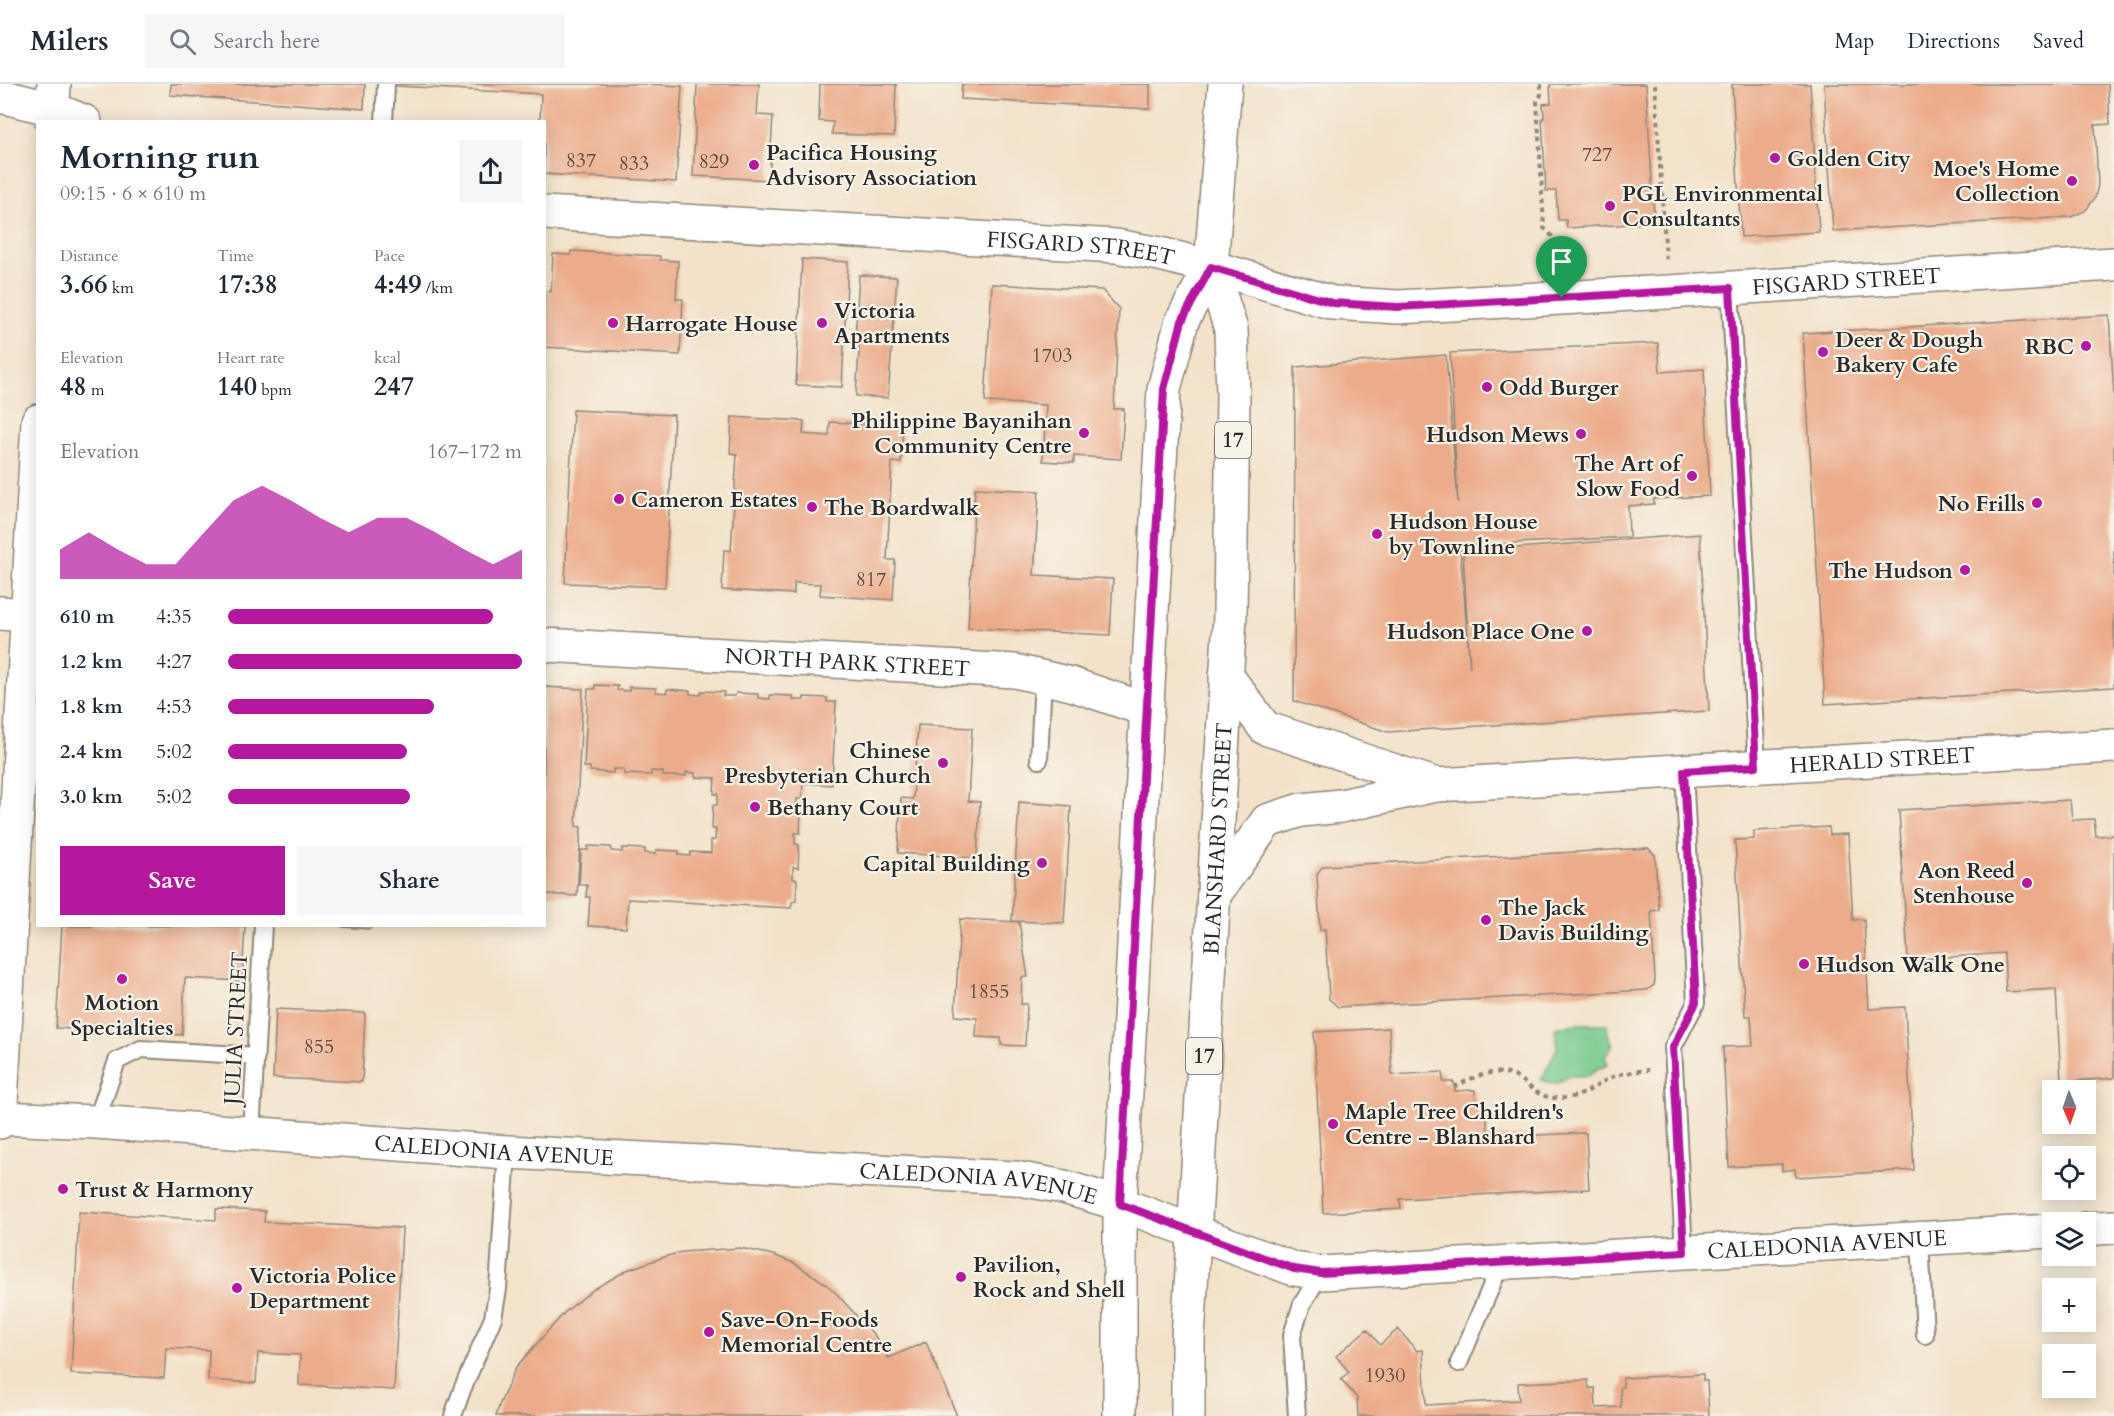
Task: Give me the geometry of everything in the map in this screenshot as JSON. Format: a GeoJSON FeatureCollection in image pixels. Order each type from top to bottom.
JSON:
{"type":"FeatureCollection","features":[{"type":"Feature","properties":{"kind":"street","name":"BLANSHARD STREET"},"geometry":{"type":"LineString","coordinates":[[1188,1416],[1188,1339],[1230,616],[1233,395],[1231,329],[1211,267],[1225,84]]}},
{"type":"Feature","properties":{"kind":"street"},"geometry":{"type":"LineString","coordinates":[[0,96],[53,105],[81,120]]}},
{"type":"Feature","properties":{"kind":"street","name":"FISGARD STREET"},"geometry":{"type":"LineString","coordinates":[[546,213],[1116,246],[1211,267],[1333,303],[1398,307],[2114,264]]}},
{"type":"Feature","properties":{"kind":"street","name":"BLANSHARD STREET"},"geometry":{"type":"LineString","coordinates":[[1120,1416],[1120,1204],[1164,389],[1182,321],[1211,267]]}},
{"type":"Feature","properties":{"kind":"street"},"geometry":{"type":"LineString","coordinates":[[0,1119],[22,615],[36,446]]}},
{"type":"Feature","properties":{"kind":"street","name":"NORTH PARK STREET"},"geometry":{"type":"LineString","coordinates":[[546,645],[1015,671],[1071,684],[1147,710]]}},
{"type":"Feature","properties":{"kind":"street"},"geometry":{"type":"LineString","coordinates":[[1226,675],[1265,728],[1436,785]]}},
{"type":"Feature","properties":{"kind":"street","name":"HERALD STREET"},"geometry":{"type":"LineString","coordinates":[[1436,785],[2114,746]]}},
{"type":"Feature","properties":{"kind":"street"},"geometry":{"type":"LineString","coordinates":[[1214,895],[1267,821],[1301,810],[1341,806],[1436,785]]}},
{"type":"Feature","properties":{"kind":"street","name":"CALEDONIA AVENUE"},"geometry":{"type":"LineString","coordinates":[[0,1119],[96,1122],[507,1152],[1015,1178],[1064,1187],[1120,1204],[1294,1269],[1321,1273],[2042,1232]]}},
{"type":"Feature","properties":{"kind":"street"},"geometry":{"type":"LineString","coordinates":[[2096,1228],[2114,1227]]}},
{"type":"Feature","properties":{"kind":"lane"},"geometry":{"type":"LineString","coordinates":[[384,120],[386,84]]}},
{"type":"Feature","properties":{"kind":"lane"},"geometry":{"type":"LineString","coordinates":[[1730,288],[1756,766]]}},
{"type":"Feature","properties":{"kind":"lane"},"geometry":{"type":"LineString","coordinates":[[1039,760],[1043,677]]}},
{"type":"Feature","properties":{"kind":"lane"},"geometry":{"type":"LineString","coordinates":[[1684,771],[1696,1003],[1673,1047],[1684,1252]]}},
{"type":"Feature","properties":{"kind":"lane","name":"JULIA STREET"},"geometry":{"type":"LineString","coordinates":[[251,1133],[263,927]]}},
{"type":"Feature","properties":{"kind":"lane"},"geometry":{"type":"LineString","coordinates":[[96,1122],[117,1061],[141,1049],[256,1056]]}},
{"type":"Feature","properties":{"kind":"lane"},"geometry":{"type":"LineString","coordinates":[[453,1416],[493,1318],[498,1288],[507,1152]]}},
{"type":"Feature","properties":{"kind":"lane"},"geometry":{"type":"LineString","coordinates":[[1920,1239],[1925,1335]]}},
{"type":"Feature","properties":{"kind":"lane"},"geometry":{"type":"LineString","coordinates":[[1460,1363],[1501,1263]]}},
{"type":"Feature","properties":{"kind":"lane"},"geometry":{"type":"LineString","coordinates":[[1297,1416],[1292,1335],[1302,1304],[1321,1273]]}},
{"type":"Feature","properties":{"kind":"path"},"geometry":{"type":"LineString","coordinates":[[1540,84],[1541,95],[1537,101],[1544,228],[1558,242],[1562,298]]}},
{"type":"Feature","properties":{"kind":"path"},"geometry":{"type":"LineString","coordinates":[[1655,84],[1668,292]]}},
{"type":"Feature","properties":{"kind":"path"},"geometry":{"type":"LineString","coordinates":[[1454,1087],[1477,1075],[1500,1072],[1511,1075],[1543,1096],[1569,1097],[1583,1095],[1623,1073],[1674,1069]]}},
{"type":"Feature","properties":{"kind":"green space"},"geometry":{"type":"Polygon","coordinates":[[[1575,1024],[1607,1024],[1608,1034],[1613,1044],[1605,1056],[1608,1065],[1597,1069],[1589,1076],[1570,1076],[1555,1084],[1541,1080],[1557,1048],[1555,1028],[1575,1024]]]}},
{"type":"Feature","properties":{"kind":"building"},"geometry":{"type":"Polygon","coordinates":[[[171,84],[365,84],[364,109],[170,95],[171,84]]]}},
{"type":"Feature","properties":{"kind":"building"},"geometry":{"type":"Polygon","coordinates":[[[397,84],[649,84],[682,86],[676,182],[546,174],[546,120],[540,120],[541,94],[397,86],[397,84]]]}},
{"type":"Feature","properties":{"kind":"building"},"geometry":{"type":"Polygon","coordinates":[[[697,84],[759,84],[757,115],[773,116],[769,180],[693,176],[697,84]]]}},
{"type":"Feature","properties":{"kind":"building"},"geometry":{"type":"Polygon","coordinates":[[[820,84],[896,84],[894,136],[832,134],[833,122],[819,121],[820,84]]]}},
{"type":"Feature","properties":{"kind":"building"},"geometry":{"type":"Polygon","coordinates":[[[962,84],[1150,84],[1150,109],[961,99],[962,84]]]}},
{"type":"Feature","properties":{"kind":"building"},"geometry":{"type":"Polygon","coordinates":[[[1550,84],[1646,84],[1654,214],[1646,215],[1647,223],[1567,228],[1566,220],[1558,220],[1556,191],[1546,191],[1542,118],[1544,118],[1543,104],[1551,103],[1550,84]]]}},
{"type":"Feature","properties":{"kind":"building","name":"Golden City"},"geometry":{"type":"Polygon","coordinates":[[[1732,84],[1810,84],[1819,232],[1741,237],[1732,84]]]}},
{"type":"Feature","properties":{"kind":"building"},"geometry":{"type":"Polygon","coordinates":[[[1824,84],[2108,84],[2110,124],[2095,125],[2098,185],[2095,198],[2085,211],[2071,217],[1833,231],[1824,84]]]}},
{"type":"Feature","properties":{"kind":"building","name":"Harrogate House"},"geometry":{"type":"Polygon","coordinates":[[[571,251],[660,256],[660,260],[678,261],[676,299],[683,299],[680,355],[546,347],[546,291],[551,292],[553,254],[571,255],[571,251]]]}},
{"type":"Feature","properties":{"kind":"building","name":"Victoria Apartments"},"geometry":{"type":"Polygon","coordinates":[[[802,259],[848,262],[842,387],[796,385],[802,259]]]}},
{"type":"Feature","properties":{"kind":"building"},"geometry":{"type":"Polygon","coordinates":[[[859,275],[897,277],[888,398],[856,396],[860,337],[855,338],[859,275]]]}},
{"type":"Feature","properties":{"kind":"building"},"geometry":{"type":"Polygon","coordinates":[[[992,284],[1102,290],[1119,309],[1114,409],[1124,409],[1121,459],[1074,456],[1074,463],[1043,461],[1046,405],[985,402],[992,284]]]}},
{"type":"Feature","properties":{"kind":"building","name":"The Hudson"},"geometry":{"type":"Polygon","coordinates":[[[2109,315],[2114,394],[2114,687],[1825,704],[1803,333],[2109,315]]]}},
{"type":"Feature","properties":{"kind":"building"},"geometry":{"type":"Polygon","coordinates":[[[1658,343],[1660,372],[1704,369],[1710,496],[1654,499],[1654,504],[1628,506],[1629,537],[1460,546],[1470,668],[1463,552],[1700,534],[1709,711],[1388,732],[1294,701],[1295,367],[1446,355],[1458,503],[1450,353],[1658,343]]]}},
{"type":"Feature","properties":{"kind":"building","name":"Cameron Estates"},"geometry":{"type":"Polygon","coordinates":[[[573,410],[674,415],[665,587],[565,583],[573,410]]]}},
{"type":"Feature","properties":{"kind":"building","name":"The Boardwalk"},"geometry":{"type":"Polygon","coordinates":[[[732,417],[804,421],[803,434],[829,436],[830,422],[903,426],[901,463],[892,462],[887,560],[895,560],[893,600],[820,595],[821,584],[794,583],[794,594],[722,590],[724,550],[731,551],[737,454],[730,453],[732,417]]]}},
{"type":"Feature","properties":{"kind":"building"},"geometry":{"type":"Polygon","coordinates":[[[975,488],[1039,491],[1034,575],[1113,579],[1110,635],[968,628],[975,488]]]}},
{"type":"Feature","properties":{"kind":"building","name":"Bethany Court"},"geometry":{"type":"Polygon","coordinates":[[[595,685],[618,686],[617,690],[629,691],[629,687],[656,688],[656,692],[667,693],[667,689],[690,691],[690,694],[701,695],[701,691],[724,692],[723,696],[735,696],[736,693],[758,694],[758,698],[770,699],[770,695],[793,696],[793,700],[804,700],[804,697],[827,698],[827,702],[836,702],[832,785],[803,783],[802,799],[797,799],[797,809],[801,810],[800,833],[795,833],[795,844],[799,845],[798,868],[793,867],[793,879],[797,879],[796,901],[792,902],[791,908],[628,899],[626,928],[588,926],[590,897],[586,897],[587,885],[579,885],[581,850],[588,850],[588,846],[611,847],[611,851],[622,852],[622,848],[645,849],[645,853],[656,854],[656,850],[679,851],[679,855],[690,856],[691,852],[711,853],[711,840],[715,840],[716,829],[712,829],[713,805],[717,805],[718,794],[714,794],[715,778],[695,777],[695,773],[686,772],[686,776],[663,776],[663,772],[651,771],[651,775],[624,774],[624,769],[613,769],[613,773],[590,771],[590,767],[584,767],[588,689],[595,689],[595,685]]]}},
{"type":"Feature","properties":{"kind":"building"},"geometry":{"type":"Polygon","coordinates":[[[546,687],[583,689],[576,826],[581,827],[577,896],[546,894],[546,687]]]}},
{"type":"Feature","properties":{"kind":"building","name":"Chinese Presbyterian Church"},"geometry":{"type":"Polygon","coordinates":[[[918,725],[972,728],[968,801],[980,802],[977,858],[898,853],[901,798],[913,799],[918,725]]]}},
{"type":"Feature","properties":{"kind":"building"},"geometry":{"type":"Polygon","coordinates":[[[2070,800],[2072,820],[2094,819],[2096,836],[2114,835],[2114,1078],[2061,1080],[2056,989],[2006,992],[2004,953],[1908,960],[1899,810],[2070,800]]]}},
{"type":"Feature","properties":{"kind":"building","name":"Capital Building"},"geometry":{"type":"Polygon","coordinates":[[[1019,802],[1071,806],[1064,923],[1012,921],[1019,802]]]}},
{"type":"Feature","properties":{"kind":"building","name":"Hudson Walk One"},"geometry":{"type":"Polygon","coordinates":[[[1829,827],[1830,835],[1848,834],[1853,920],[1864,919],[1869,1009],[1905,1007],[1914,1170],[1796,1177],[1795,1169],[1782,1171],[1782,1164],[1729,1167],[1723,1047],[1753,1046],[1751,1016],[1745,1016],[1735,840],[1754,839],[1754,831],[1829,827]]]}},
{"type":"Feature","properties":{"kind":"building","name":"The Jack Davis Building"},"geometry":{"type":"Polygon","coordinates":[[[1648,848],[1655,855],[1659,910],[1651,911],[1655,980],[1654,985],[1647,990],[1338,1007],[1329,999],[1325,929],[1320,930],[1317,874],[1325,866],[1648,848]]]}},
{"type":"Feature","properties":{"kind":"building"},"geometry":{"type":"Polygon","coordinates":[[[960,919],[1019,922],[1028,977],[1022,977],[1021,1004],[1027,1004],[1025,1046],[1001,1045],[1001,1038],[976,1037],[977,1018],[955,1016],[960,919]]]}},
{"type":"Feature","properties":{"kind":"building","name":"Motion Specialties"},"geometry":{"type":"Polygon","coordinates":[[[62,927],[245,927],[242,981],[185,978],[182,1035],[56,1028],[62,927]]]}},
{"type":"Feature","properties":{"kind":"building"},"geometry":{"type":"Polygon","coordinates":[[[342,927],[371,927],[370,929],[342,927]]]}},
{"type":"Feature","properties":{"kind":"building"},"geometry":{"type":"Polygon","coordinates":[[[276,1009],[365,1013],[362,1082],[273,1078],[276,1009]]]}},
{"type":"Feature","properties":{"kind":"building"},"geometry":{"type":"Polygon","coordinates":[[[1389,1028],[1392,1075],[1443,1072],[1443,1082],[1454,1082],[1455,1091],[1475,1090],[1476,1103],[1486,1103],[1488,1137],[1586,1133],[1589,1189],[1400,1199],[1401,1209],[1323,1213],[1314,1032],[1389,1028]]]}},
{"type":"Feature","properties":{"kind":"building","name":"Victoria Police Department"},"geometry":{"type":"Polygon","coordinates":[[[216,1209],[265,1211],[264,1222],[402,1228],[394,1390],[299,1385],[300,1355],[258,1353],[256,1383],[208,1380],[209,1350],[166,1348],[164,1378],[71,1374],[79,1212],[216,1220],[216,1209]]]}},
{"type":"Feature","properties":{"kind":"building","name":"Save-On-Foods Memorial Centre"},"geometry":{"type":"Polygon","coordinates":[[[740,1248],[773,1255],[794,1263],[822,1281],[875,1336],[888,1358],[926,1342],[957,1416],[496,1416],[516,1367],[565,1312],[594,1289],[627,1270],[667,1256],[682,1252],[740,1248]]]}},
{"type":"Feature","properties":{"kind":"building"},"geometry":{"type":"Polygon","coordinates":[[[1367,1329],[1380,1345],[1398,1329],[1417,1351],[1423,1350],[1426,1405],[1519,1400],[1518,1383],[1588,1380],[1589,1388],[1595,1388],[1596,1408],[1621,1407],[1620,1387],[1623,1387],[1623,1378],[1703,1374],[1703,1381],[1707,1381],[1709,1416],[1358,1416],[1357,1398],[1341,1379],[1349,1372],[1336,1356],[1367,1329]]]}},
{"type":"Feature","properties":{"kind":"place","name":"Golden City"},"geometry":{"type":"Point","coordinates":[1775,158]}},
{"type":"Feature","properties":{"kind":"place","name":"Pacifica Housing Advisory Association"},"geometry":{"type":"Point","coordinates":[754,165]}},
{"type":"Feature","properties":{"kind":"place","name":"Moe's Home Collection"},"geometry":{"type":"Point","coordinates":[2072,181]}},
{"type":"Feature","properties":{"kind":"place","name":"PGL Environmental Consultants"},"geometry":{"type":"Point","coordinates":[1610,206]}},
{"type":"Feature","properties":{"kind":"place","name":"Harrogate House"},"geometry":{"type":"Point","coordinates":[613,323]}},
{"type":"Feature","properties":{"kind":"place","name":"Victoria Apartments"},"geometry":{"type":"Point","coordinates":[822,323]}},
{"type":"Feature","properties":{"kind":"place","name":"RBC"},"geometry":{"type":"Point","coordinates":[2086,346]}},
{"type":"Feature","properties":{"kind":"place","name":"Deer & Dough Bakery Cafe"},"geometry":{"type":"Point","coordinates":[1823,352]}},
{"type":"Feature","properties":{"kind":"place","name":"Odd Burger"},"geometry":{"type":"Point","coordinates":[1487,387]}},
{"type":"Feature","properties":{"kind":"place","name":"Philippine Bayanihan Community Centre"},"geometry":{"type":"Point","coordinates":[1084,433]}},
{"type":"Feature","properties":{"kind":"place","name":"Hudson Mews"},"geometry":{"type":"Point","coordinates":[1581,434]}},
{"type":"Feature","properties":{"kind":"place","name":"The Art of Slow Food"},"geometry":{"type":"Point","coordinates":[1692,476]}},
{"type":"Feature","properties":{"kind":"place","name":"Cameron Estates"},"geometry":{"type":"Point","coordinates":[619,499]}},
{"type":"Feature","properties":{"kind":"place","name":"No Frills"},"geometry":{"type":"Point","coordinates":[2037,503]}},
{"type":"Feature","properties":{"kind":"place","name":"The Boardwalk"},"geometry":{"type":"Point","coordinates":[812,507]}},
{"type":"Feature","properties":{"kind":"place","name":"Hudson House by Townline"},"geometry":{"type":"Point","coordinates":[1377,534]}},
{"type":"Feature","properties":{"kind":"place","name":"The Hudson"},"geometry":{"type":"Point","coordinates":[1965,570]}},
{"type":"Feature","properties":{"kind":"place","name":"Hudson Place One"},"geometry":{"type":"Point","coordinates":[1587,631]}},
{"type":"Feature","properties":{"kind":"place","name":"Chinese Presbyterian Church"},"geometry":{"type":"Point","coordinates":[943,763]}},
{"type":"Feature","properties":{"kind":"place","name":"Bethany Court"},"geometry":{"type":"Point","coordinates":[755,807]}},
{"type":"Feature","properties":{"kind":"place","name":"Capital Building"},"geometry":{"type":"Point","coordinates":[1042,863]}},
{"type":"Feature","properties":{"kind":"place","name":"Aon Reed Stenhouse"},"geometry":{"type":"Point","coordinates":[2027,883]}},
{"type":"Feature","properties":{"kind":"place","name":"The Jack Davis Building"},"geometry":{"type":"Point","coordinates":[1486,920]}},
{"type":"Feature","properties":{"kind":"place","name":"Hudson Walk One"},"geometry":{"type":"Point","coordinates":[1804,964]}},
{"type":"Feature","properties":{"kind":"place","name":"Motion Specialties"},"geometry":{"type":"Point","coordinates":[122,979]}},
{"type":"Feature","properties":{"kind":"place","name":"Maple Tree Children's Centre - Blanshard"},"geometry":{"type":"Point","coordinates":[1333,1124]}},
{"type":"Feature","properties":{"kind":"place","name":"Trust & Harmony"},"geometry":{"type":"Point","coordinates":[63,1189]}},
{"type":"Feature","properties":{"kind":"place","name":"Pavilion, Rock and Shell"},"geometry":{"type":"Point","coordinates":[961,1277]}},
{"type":"Feature","properties":{"kind":"place","name":"Victoria Police Department"},"geometry":{"type":"Point","coordinates":[237,1288]}},
{"type":"Feature","properties":{"kind":"place","name":"Save-On-Foods Memorial Centre"},"geometry":{"type":"Point","coordinates":[709,1332]}},
{"type":"Feature","properties":{"kind":"route"},"geometry":{"type":"LineString","coordinates":[[1211,267],[1333,303],[1398,307],[1562,298],[1730,288],[1756,766],[1684,771],[1696,1003],[1673,1047],[1684,1252],[1321,1273],[1294,1269],[1120,1204],[1164,389],[1186,312],[1211,267]]}}]}
